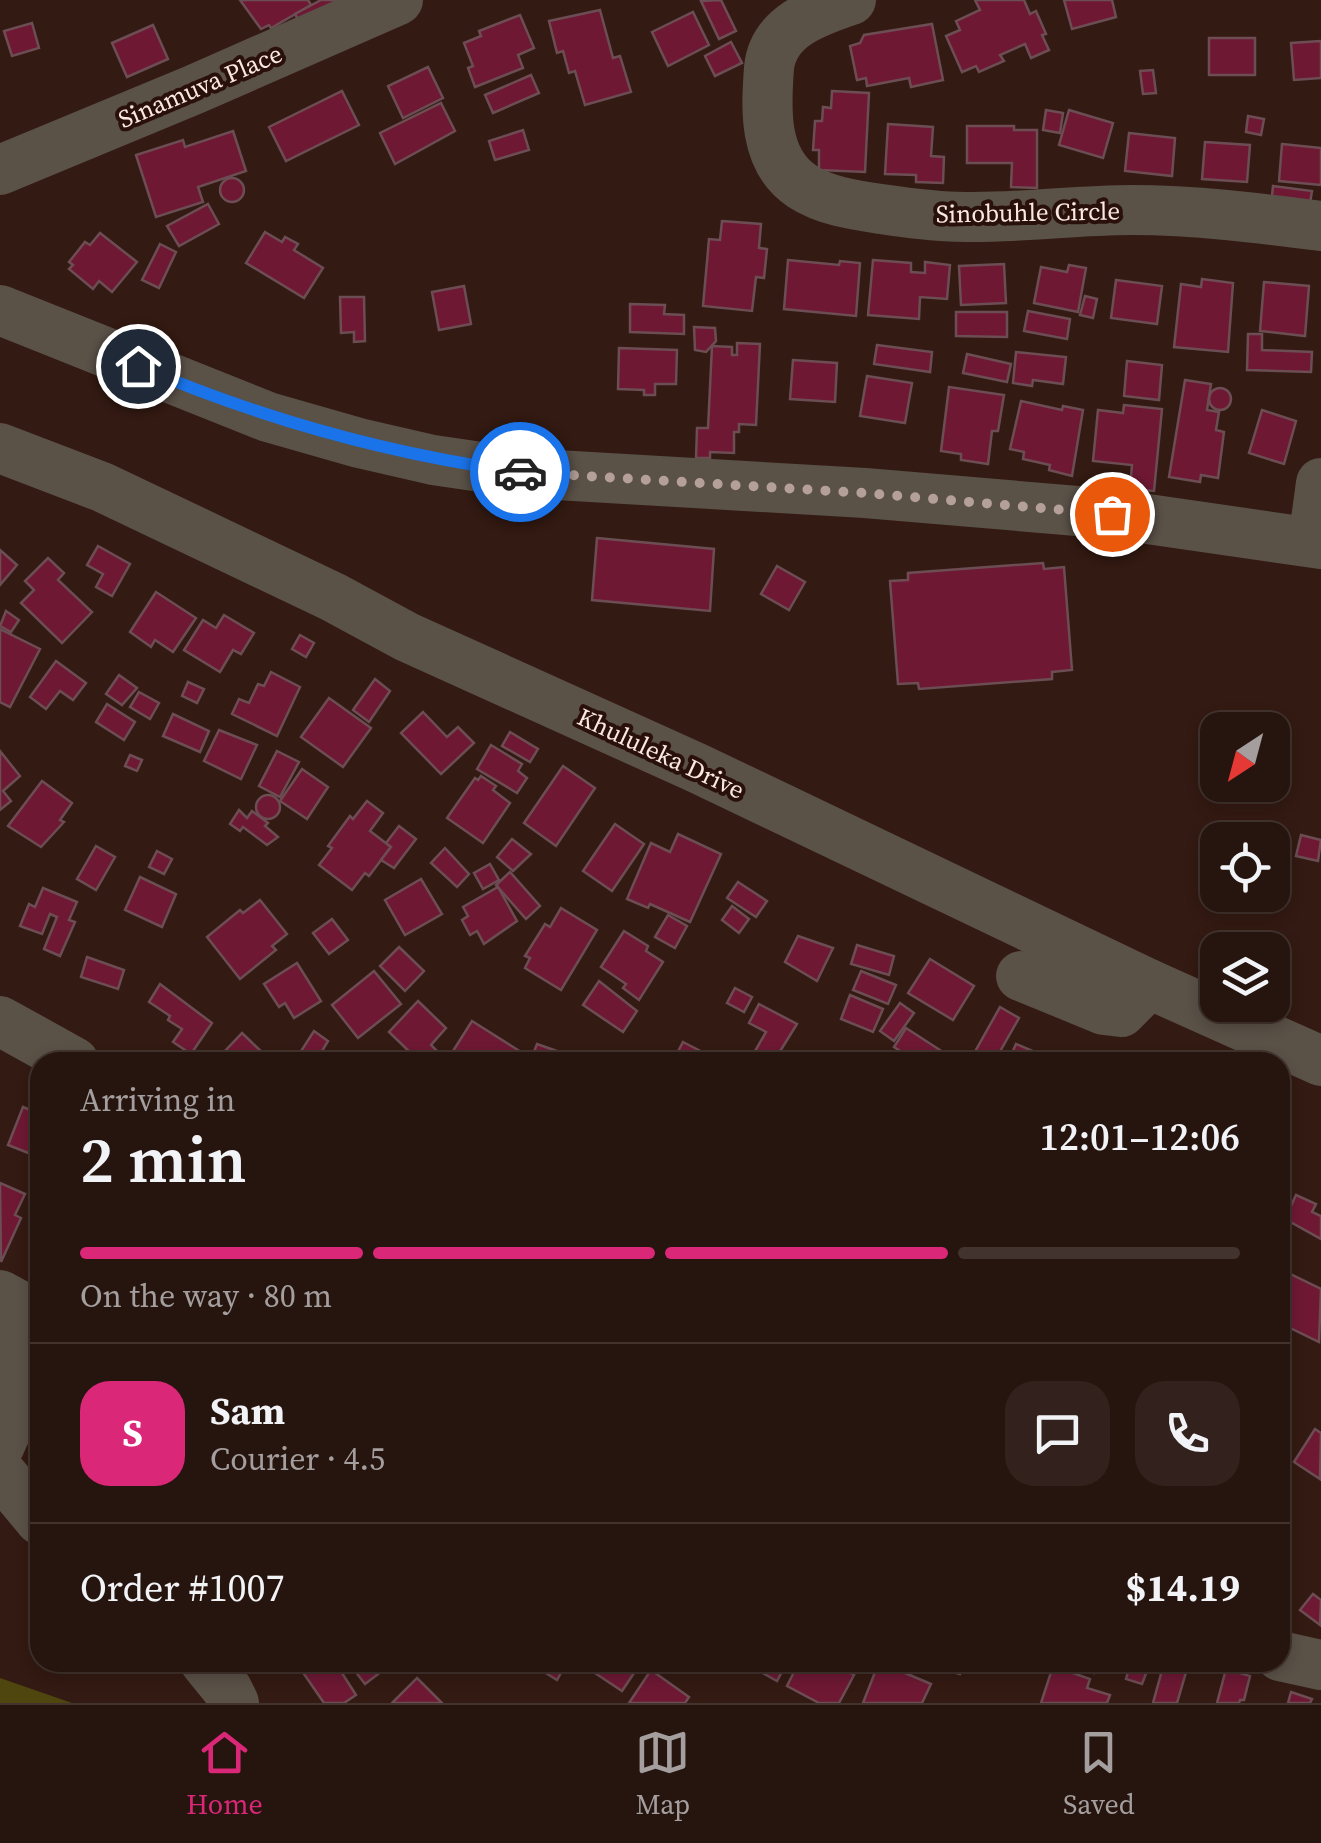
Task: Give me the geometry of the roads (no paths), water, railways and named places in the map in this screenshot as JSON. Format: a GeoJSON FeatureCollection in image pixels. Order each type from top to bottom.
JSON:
{"type":"FeatureCollection","features":[{"type":"Feature","properties":{"kind":"street","name":"Sinamuva Place"},"geometry":{"type":"LineString","coordinates":[[0,170],[398,0]]}},
{"type":"Feature","properties":{"kind":"street","name":"Sinobuhle Circle"},"geometry":{"type":"LineString","coordinates":[[851,0],[795,24],[777,41],[770,59],[767,90],[771,146],[785,170],[800,185],[824,198],[964,217],[1134,210],[1321,226]]}},
{"type":"Feature","properties":{"kind":"street"},"geometry":{"type":"LineString","coordinates":[[0,310],[268,417],[359,444],[433,460],[522,472],[864,493],[1112,514],[1317,543],[1321,484]]}},
{"type":"Feature","properties":{"kind":"street","name":"Khululeka Drive"},"geometry":{"type":"LineString","coordinates":[[0,448],[102,487],[333,597],[407,637],[697,768],[1149,984],[1321,1061]]}},
{"type":"Feature","properties":{"kind":"street"},"geometry":{"type":"LineString","coordinates":[[1020,976],[1104,1010],[1121,1012],[1149,984]]}},
{"type":"Feature","properties":{"kind":"street"},"geometry":{"type":"LineString","coordinates":[[0,1022],[56,1052]]}},
{"type":"Feature","properties":{"kind":"street"},"geometry":{"type":"LineString","coordinates":[[0,1445],[8,1429],[22,1356],[12,1301]]}},
{"type":"Feature","properties":{"kind":"street"},"geometry":{"type":"LineString","coordinates":[[0,1472],[30,1508]]}},
{"type":"Feature","properties":{"kind":"street"},"geometry":{"type":"LineString","coordinates":[[1290,1658],[1321,1665]]}},
{"type":"Feature","properties":{"kind":"street"},"geometry":{"type":"LineString","coordinates":[[213,1672],[234,1703]]}}]}
